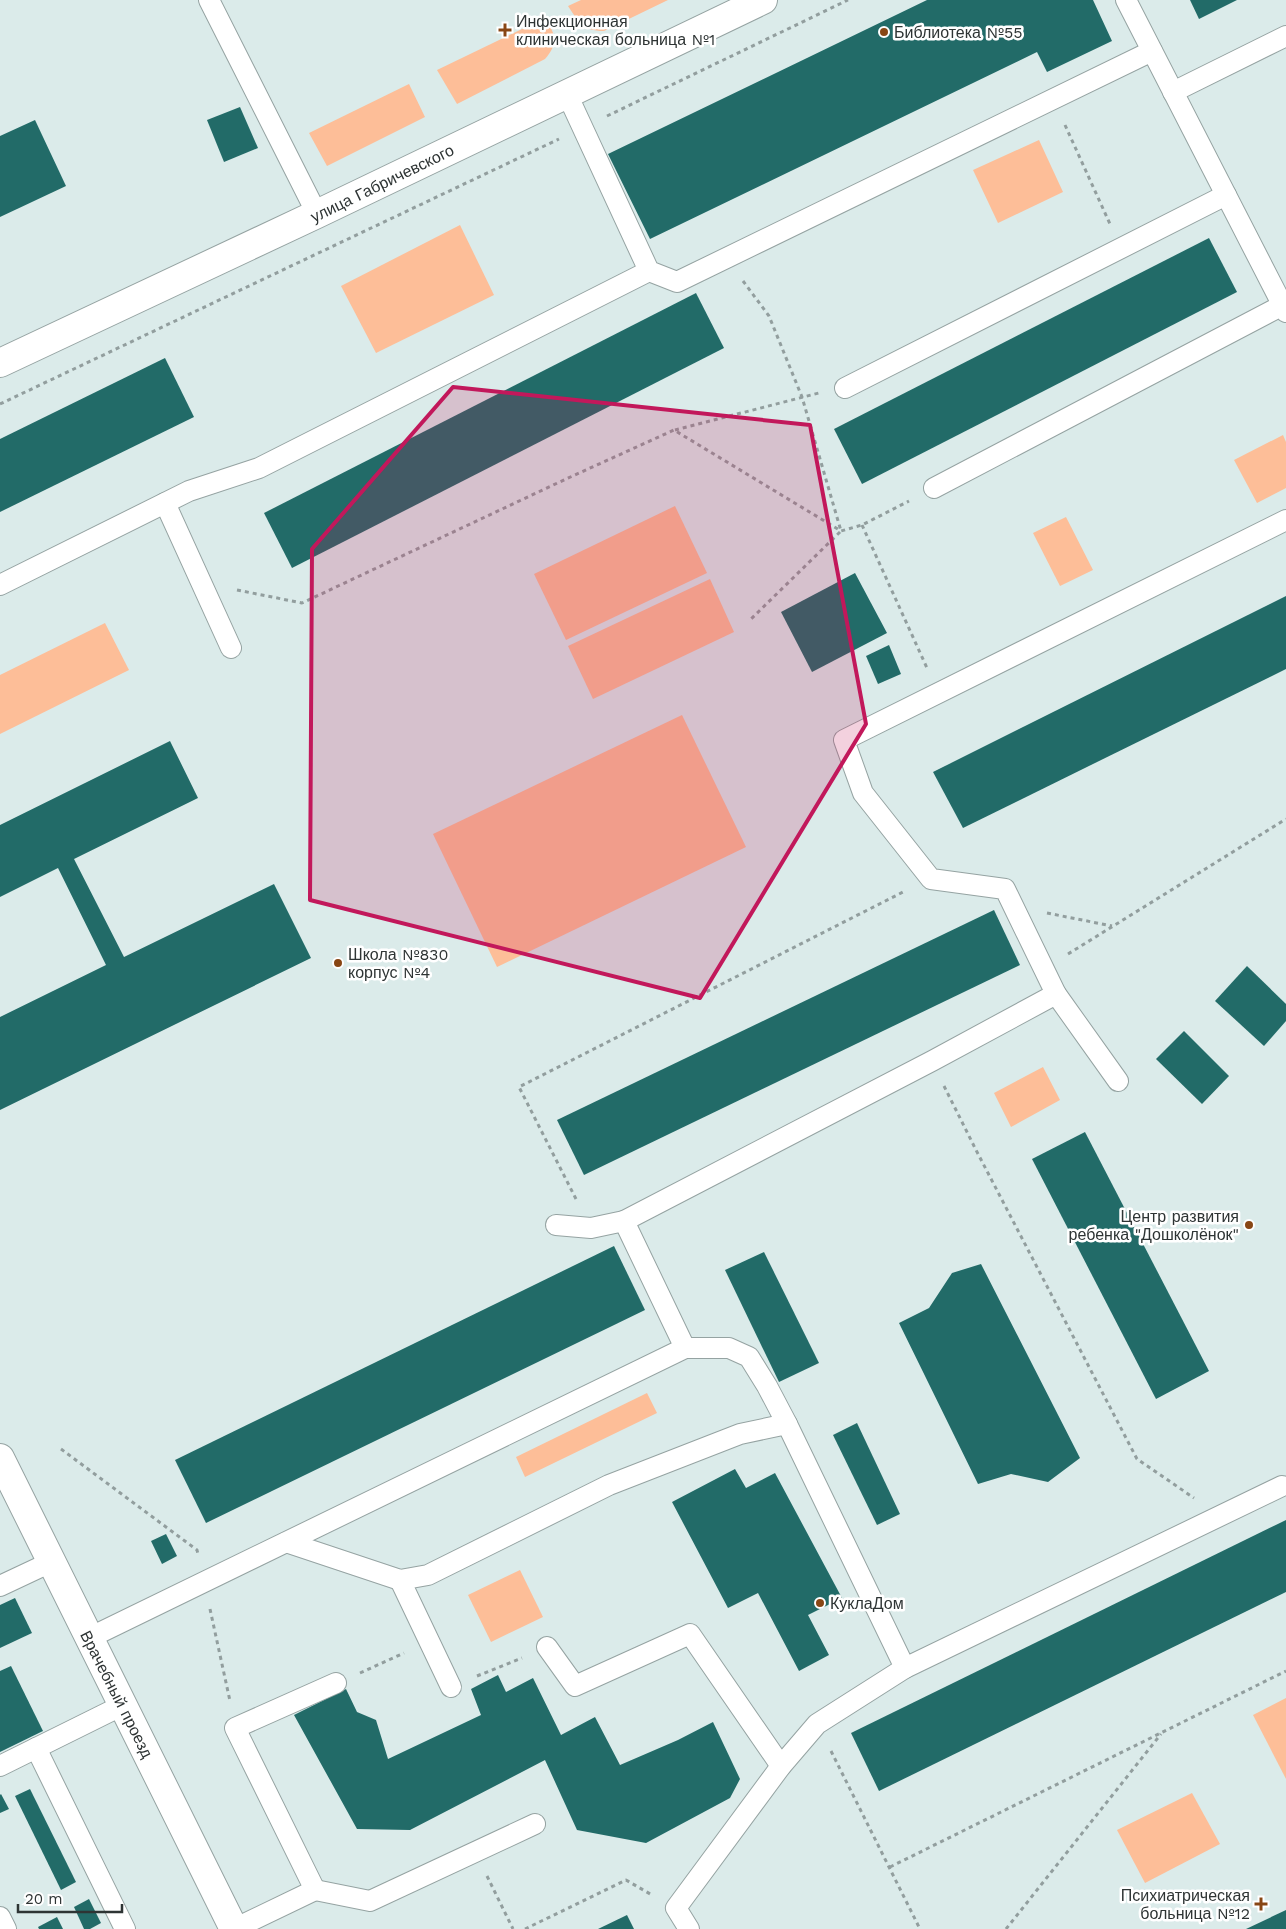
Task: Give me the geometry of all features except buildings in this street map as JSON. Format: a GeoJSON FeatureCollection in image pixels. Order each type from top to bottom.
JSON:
{"type":"FeatureCollection","features":[{"type":"Feature","properties":{"kind":"street","name":"улица Габричевского"},"geometry":{"type":"LineString","coordinates":[[0,363],[318,214],[763,0]]}},
{"type":"Feature","properties":{"kind":"street","name":"Врачебный проезд"},"geometry":{"type":"LineString","coordinates":[[0,1458],[234,1929]]}},
{"type":"Feature","properties":{"kind":"lane"},"geometry":{"type":"LineString","coordinates":[[208,0],[318,214]]}},
{"type":"Feature","properties":{"kind":"lane"},"geometry":{"type":"LineString","coordinates":[[934,488],[1284,308],[1126,0]]}},
{"type":"Feature","properties":{"kind":"lane"},"geometry":{"type":"LineString","coordinates":[[1173,92],[1286,36]]}},
{"type":"Feature","properties":{"kind":"lane"},"geometry":{"type":"LineString","coordinates":[[567,94],[649,272],[677,282],[1152,51]]}},
{"type":"Feature","properties":{"kind":"lane"},"geometry":{"type":"LineString","coordinates":[[844,388],[1226,194]]}},
{"type":"Feature","properties":{"kind":"lane"},"geometry":{"type":"LineString","coordinates":[[0,585],[190,491],[259,468],[649,272]]}},
{"type":"Feature","properties":{"kind":"lane"},"geometry":{"type":"LineString","coordinates":[[165,503],[231,648]]}},
{"type":"Feature","properties":{"kind":"lane"},"geometry":{"type":"LineString","coordinates":[[1118,1081],[1056,994],[1045,968],[1004,889],[930,878],[863,793],[844,740],[1286,520]]}},
{"type":"Feature","properties":{"kind":"lane"},"geometry":{"type":"LineString","coordinates":[[556,1225],[591,1228],[624,1221],[932,1061],[1056,994]]}},
{"type":"Feature","properties":{"kind":"lane"},"geometry":{"type":"LineString","coordinates":[[624,1221],[685,1348]]}},
{"type":"Feature","properties":{"kind":"lane"},"geometry":{"type":"LineString","coordinates":[[89,1638],[685,1348],[729,1348],[750,1357],[767,1386],[905,1668]]}},
{"type":"Feature","properties":{"kind":"lane"},"geometry":{"type":"LineString","coordinates":[[286,1542],[400,1580],[428,1575],[609,1485],[740,1434],[787,1424]]}},
{"type":"Feature","properties":{"kind":"lane"},"geometry":{"type":"LineString","coordinates":[[689,1929],[676,1908],[781,1766],[817,1724],[905,1668],[1282,1486]]}},
{"type":"Feature","properties":{"kind":"lane"},"geometry":{"type":"LineString","coordinates":[[0,1586],[51,1562]]}},
{"type":"Feature","properties":{"kind":"lane"},"geometry":{"type":"LineString","coordinates":[[400,1580],[451,1687]]}},
{"type":"Feature","properties":{"kind":"lane"},"geometry":{"type":"LineString","coordinates":[[548,1647],[575,1686],[690,1634],[781,1766]]}},
{"type":"Feature","properties":{"kind":"lane"},"geometry":{"type":"LineString","coordinates":[[315,1890],[235,1728],[336,1683]]}},
{"type":"Feature","properties":{"kind":"lane"},"geometry":{"type":"LineString","coordinates":[[0,1766],[123,1706]]}},
{"type":"Feature","properties":{"kind":"lane"},"geometry":{"type":"LineString","coordinates":[[36,1748],[125,1929]]}},
{"type":"Feature","properties":{"kind":"lane"},"geometry":{"type":"LineString","coordinates":[[234,1929],[315,1890],[370,1901],[535,1824]]}},
{"type":"Feature","properties":{"kind":"lane"},"geometry":{"type":"LineString","coordinates":[[0,1917],[6,1929]]}},
{"type":"Feature","properties":{"kind":"path"},"geometry":{"type":"LineString","coordinates":[[0,404],[848,0]]}},
{"type":"Feature","properties":{"kind":"path"},"geometry":{"type":"LineString","coordinates":[[1053,99],[1120,248]]}},
{"type":"Feature","properties":{"kind":"path"},"geometry":{"type":"LineString","coordinates":[[726,258],[769,316],[802,397],[841,531]]}},
{"type":"Feature","properties":{"kind":"path"},"geometry":{"type":"LineString","coordinates":[[202,584],[302,603],[674,430],[844,388]]}},
{"type":"Feature","properties":{"kind":"path"},"geometry":{"type":"LineString","coordinates":[[674,430],[841,531]]}},
{"type":"Feature","properties":{"kind":"path"},"geometry":{"type":"LineString","coordinates":[[749,621],[841,531],[862,525],[934,488]]}},
{"type":"Feature","properties":{"kind":"path"},"geometry":{"type":"LineString","coordinates":[[862,525],[938,694]]}},
{"type":"Feature","properties":{"kind":"path"},"geometry":{"type":"LineString","coordinates":[[1045,968],[1286,819]]}},
{"type":"Feature","properties":{"kind":"path"},"geometry":{"type":"LineString","coordinates":[[591,1228],[519,1087],[930,878]]}},
{"type":"Feature","properties":{"kind":"path"},"geometry":{"type":"LineString","coordinates":[[1013,905],[1112,926]]}},
{"type":"Feature","properties":{"kind":"path"},"geometry":{"type":"LineString","coordinates":[[932,1061],[976,1150],[1137,1459],[1220,1516]]}},
{"type":"Feature","properties":{"kind":"path"},"geometry":{"type":"LineString","coordinates":[[336,1683],[431,1642]]}},
{"type":"Feature","properties":{"kind":"path"},"geometry":{"type":"LineString","coordinates":[[451,1687],[548,1647]]}},
{"type":"Feature","properties":{"kind":"path"},"geometry":{"type":"LineString","coordinates":[[890,1868],[1286,1671]]}},
{"type":"Feature","properties":{"kind":"path"},"geometry":{"type":"LineString","coordinates":[[817,1724],[920,1929]]}},
{"type":"Feature","properties":{"kind":"path"},"geometry":{"type":"LineString","coordinates":[[1006,1929],[1163,1731]]}},
{"type":"Feature","properties":{"kind":"path"},"geometry":{"type":"LineString","coordinates":[[476,1853],[513,1929]]}},
{"type":"Feature","properties":{"kind":"path"},"geometry":{"type":"LineString","coordinates":[[524,1929],[626,1880],[676,1908]]}},
{"type":"Feature","properties":{"kind":"highlighted area"},"geometry":{"type":"Polygon","coordinates":[[[453,387],[810,425],[866,724],[700,998],[310,900],[312,549],[453,387]]]}},
{"type":"Feature","properties":{"kind":"shaded area"},"geometry":{"type":"Polygon","coordinates":[[[581,0],[668,0],[604,31],[597,31],[582,24],[568,6],[581,0]]]}},
{"type":"Feature","properties":{"kind":"shaded area"},"geometry":{"type":"Polygon","coordinates":[[[545,18],[554,34],[554,43],[545,59],[457,104],[437,70],[545,18]]]}},
{"type":"Feature","properties":{"kind":"shaded area"},"geometry":{"type":"Polygon","coordinates":[[[409,84],[425,117],[327,166],[309,133],[409,84]]]}},
{"type":"Feature","properties":{"kind":"shaded area"},"geometry":{"type":"Polygon","coordinates":[[[1039,140],[1063,192],[998,223],[973,170],[1039,140]]]}},
{"type":"Feature","properties":{"kind":"shaded area"},"geometry":{"type":"Polygon","coordinates":[[[460,225],[494,295],[376,353],[341,286],[460,225]]]}},
{"type":"Feature","properties":{"kind":"shaded area"},"geometry":{"type":"Polygon","coordinates":[[[1283,435],[1286,442],[1286,488],[1257,503],[1234,460],[1283,435]]]}},
{"type":"Feature","properties":{"kind":"shaded area"},"geometry":{"type":"Polygon","coordinates":[[[675,506],[707,573],[566,640],[534,574],[675,506]]]}},
{"type":"Feature","properties":{"kind":"shaded area"},"geometry":{"type":"Polygon","coordinates":[[[1066,517],[1093,570],[1060,586],[1033,533],[1066,517]]]}},
{"type":"Feature","properties":{"kind":"shaded area"},"geometry":{"type":"Polygon","coordinates":[[[710,579],[734,632],[593,699],[568,646],[710,579]]]}},
{"type":"Feature","properties":{"kind":"shaded area"},"geometry":{"type":"Polygon","coordinates":[[[105,623],[129,670],[0,734],[0,675],[105,623]]]}},
{"type":"Feature","properties":{"kind":"shaded area"},"geometry":{"type":"Polygon","coordinates":[[[682,715],[746,847],[497,967],[433,834],[682,715]]]}},
{"type":"Feature","properties":{"kind":"shaded area"},"geometry":{"type":"Polygon","coordinates":[[[1043,1067],[1060,1100],[1011,1127],[994,1093],[1043,1067]]]}},
{"type":"Feature","properties":{"kind":"shaded area"},"geometry":{"type":"Polygon","coordinates":[[[647,1393],[657,1413],[525,1477],[516,1457],[647,1393]]]}},
{"type":"Feature","properties":{"kind":"shaded area"},"geometry":{"type":"Polygon","coordinates":[[[520,1570],[543,1617],[491,1642],[468,1595],[520,1570]]]}},
{"type":"Feature","properties":{"kind":"shaded area"},"geometry":{"type":"Polygon","coordinates":[[[1286,1698],[1286,1779],[1253,1715],[1286,1698]]]}},
{"type":"Feature","properties":{"kind":"shaded area"},"geometry":{"type":"Polygon","coordinates":[[[1192,1793],[1220,1844],[1145,1883],[1117,1830],[1192,1793]]]}},
{"type":"Feature","properties":{"kind":"place","name":"Инфекционная клиническая больница №1"},"geometry":{"type":"Point","coordinates":[505,30]}},
{"type":"Feature","properties":{"kind":"place","name":"Библиотека №55"},"geometry":{"type":"Point","coordinates":[884,32]}},
{"type":"Feature","properties":{"kind":"place","name":"Школа №830 корпус №4"},"geometry":{"type":"Point","coordinates":[338,963]}},
{"type":"Feature","properties":{"kind":"place","name":"Центр развития ребенка \"Дошколёнок\""},"geometry":{"type":"Point","coordinates":[1249,1225]}},
{"type":"Feature","properties":{"kind":"place","name":"КуклаДом"},"geometry":{"type":"Point","coordinates":[820,1603]}},
{"type":"Feature","properties":{"kind":"place","name":"Психиатрическая больница №12"},"geometry":{"type":"Point","coordinates":[1261,1904]}}]}
